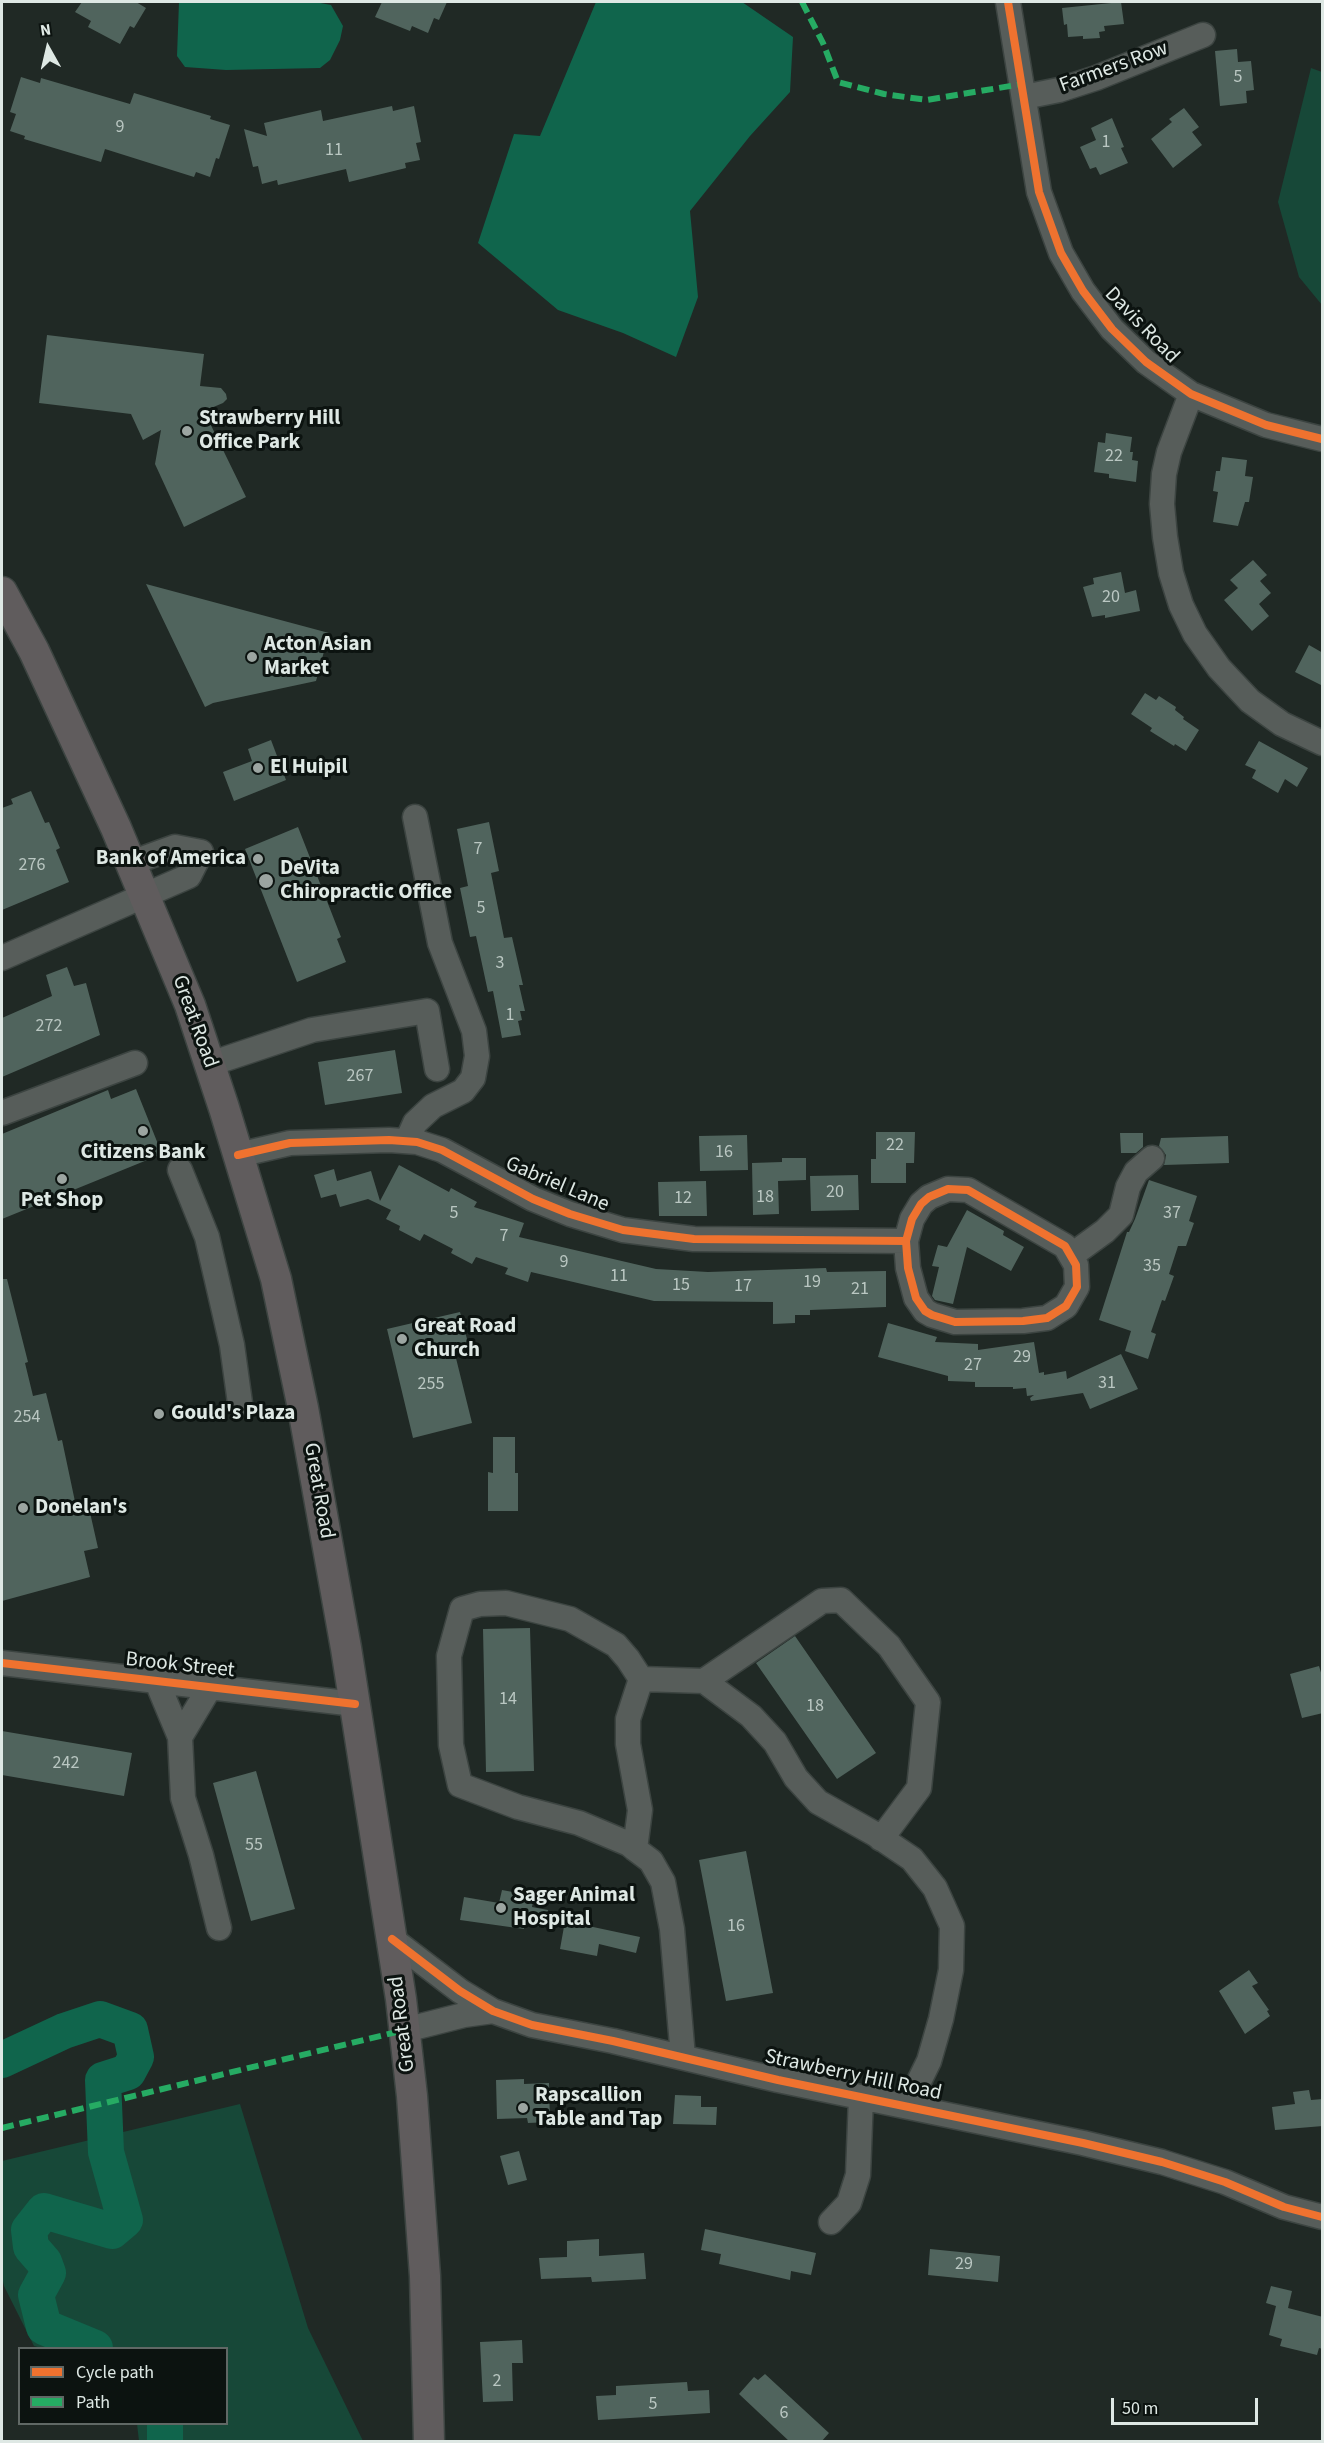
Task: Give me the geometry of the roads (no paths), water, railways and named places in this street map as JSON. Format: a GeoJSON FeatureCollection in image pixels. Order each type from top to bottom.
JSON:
{"type":"FeatureCollection","features":[{"type":"Feature","properties":{"kind":"main road","name":"Great Road"},"geometry":{"type":"LineString","coordinates":[[2,592],[34,651],[131,863],[190,1005],[271,1257],[305,1418],[355,1704],[405,2030],[425,2276],[429,2442]]}},
{"type":"Feature","properties":{"kind":"street","name":"Davis Road"},"geometry":{"type":"LineString","coordinates":[[1008,2],[1031,156],[1039,192],[1061,253],[1083,291],[1112,328],[1146,362],[1191,394],[1266,425],[1323,439]]}},
{"type":"Feature","properties":{"kind":"street","name":"Farmers Row"},"geometry":{"type":"LineString","coordinates":[[1024,97],[1059,90],[1086,81],[1203,35]]}},
{"type":"Feature","properties":{"kind":"street"},"geometry":{"type":"LineString","coordinates":[[1191,394],[1169,452],[1164,474],[1162,504],[1171,573],[1181,605],[1195,634],[1219,668],[1251,701],[1282,724],[1323,743]]}},
{"type":"Feature","properties":{"kind":"street"},"geometry":{"type":"LineString","coordinates":[[407,1141],[415,1123],[433,1106],[463,1091],[472,1078],[477,1056],[474,1031],[440,943],[415,817]]}},
{"type":"Feature","properties":{"kind":"street"},"geometry":{"type":"LineString","coordinates":[[2,958],[189,876],[201,852],[175,847],[131,863]]}},
{"type":"Feature","properties":{"kind":"street"},"geometry":{"type":"LineString","coordinates":[[210,1064],[312,1029],[427,1011],[437,1070]]}},
{"type":"Feature","properties":{"kind":"street"},"geometry":{"type":"LineString","coordinates":[[2,1113],[135,1063]]}},
{"type":"Feature","properties":{"kind":"street","name":"Gabriel Lane"},"geometry":{"type":"LineString","coordinates":[[238,1155],[290,1143],[407,1141],[442,1150],[516,1191],[570,1214],[648,1235],[694,1239],[906,1241]]}},
{"type":"Feature","properties":{"kind":"street"},"geometry":{"type":"LineString","coordinates":[[1072,1255],[1105,1231],[1121,1215],[1128,1187],[1136,1172],[1152,1158]]}},
{"type":"Feature","properties":{"kind":"street"},"geometry":{"type":"LineString","coordinates":[[180,1170],[207,1237],[232,1346],[240,1403]]}},
{"type":"Feature","properties":{"kind":"street"},"geometry":{"type":"LineString","coordinates":[[958,1188],[978,1194],[1056,1239],[1072,1255],[1077,1270],[1077,1287],[1070,1302],[1058,1313],[1042,1319],[955,1322],[925,1311],[916,1298],[908,1268],[906,1241],[909,1224],[925,1200],[942,1190],[958,1188]]}},
{"type":"Feature","properties":{"kind":"street"},"geometry":{"type":"LineString","coordinates":[[704,1681],[822,1601],[841,1600],[889,1646],[928,1702],[918,1788],[881,1839]]}},
{"type":"Feature","properties":{"kind":"street"},"geometry":{"type":"LineString","coordinates":[[641,1678],[616,1645],[570,1619],[506,1603],[480,1604],[462,1609],[449,1656],[451,1745],[460,1785],[518,1808],[579,1823],[629,1844],[651,1861],[663,1882],[672,1929],[683,2057]]}},
{"type":"Feature","properties":{"kind":"street","name":"Brook Street"},"geometry":{"type":"LineString","coordinates":[[2,1663],[355,1704]]}},
{"type":"Feature","properties":{"kind":"street"},"geometry":{"type":"LineString","coordinates":[[641,1678],[704,1681],[751,1716],[775,1742],[796,1778],[818,1802],[912,1859],[935,1888],[952,1926],[951,1970],[929,2061],[907,2106]]}},
{"type":"Feature","properties":{"kind":"street"},"geometry":{"type":"LineString","coordinates":[[635,1849],[640,1810],[628,1744],[628,1719],[641,1678]]}},
{"type":"Feature","properties":{"kind":"street"},"geometry":{"type":"LineString","coordinates":[[158,1682],[180,1737],[183,1798],[201,1855],[219,1928]]}},
{"type":"Feature","properties":{"kind":"street"},"geometry":{"type":"LineString","coordinates":[[180,1737],[210,1687]]}},
{"type":"Feature","properties":{"kind":"street","name":"Strawberry Hill Road"},"geometry":{"type":"LineString","coordinates":[[392,1939],[460,1991],[493,2011],[532,2025],[1162,2162],[1226,2182],[1284,2207],[1323,2217]]}},
{"type":"Feature","properties":{"kind":"street","name":"Strawberry Hill Road"},"geometry":{"type":"LineString","coordinates":[[405,2030],[464,2015],[493,2011]]}},
{"type":"Feature","properties":{"kind":"street"},"geometry":{"type":"LineString","coordinates":[[831,2222],[849,2203],[858,2175],[861,2097]]}},
{"type":"Feature","properties":{"kind":"waterway"},"geometry":{"type":"LineString","coordinates":[[2,2060],[64,2031],[100,2019],[130,2030],[136,2057],[128,2072],[103,2080],[106,2152],[125,2220],[112,2231],[44,2211],[29,2230],[31,2247],[44,2262],[48,2273],[36,2295],[44,2327],[93,2347]]}},
{"type":"Feature","properties":{"kind":"waterway"},"geometry":{"type":"LineString","coordinates":[[165,2425],[165,2442]]}},
{"type":"Feature","properties":{"kind":"place","name":"Strawberry Hill Office Park"},"geometry":{"type":"Point","coordinates":[187,431]}},
{"type":"Feature","properties":{"kind":"place","name":"Acton Asian Market"},"geometry":{"type":"Point","coordinates":[252,657]}},
{"type":"Feature","properties":{"kind":"place","name":"El Huipil"},"geometry":{"type":"Point","coordinates":[258,768]}},
{"type":"Feature","properties":{"kind":"place","name":"Bank of America"},"geometry":{"type":"Point","coordinates":[258,859]}},
{"type":"Feature","properties":{"kind":"place","name":"DeVita Chiropractic Office"},"geometry":{"type":"Point","coordinates":[266,881]}},
{"type":"Feature","properties":{"kind":"place","name":"Citizens Bank"},"geometry":{"type":"Point","coordinates":[143,1131]}},
{"type":"Feature","properties":{"kind":"place","name":"Pet Shop"},"geometry":{"type":"Point","coordinates":[62,1179]}},
{"type":"Feature","properties":{"kind":"place","name":"Great Road Church"},"geometry":{"type":"Point","coordinates":[402,1339]}},
{"type":"Feature","properties":{"kind":"place","name":"Gould's Plaza"},"geometry":{"type":"Point","coordinates":[159,1414]}},
{"type":"Feature","properties":{"kind":"place","name":"Donelan's"},"geometry":{"type":"Point","coordinates":[23,1508]}},
{"type":"Feature","properties":{"kind":"place","name":"Sager Animal Hospital"},"geometry":{"type":"Point","coordinates":[501,1908]}},
{"type":"Feature","properties":{"kind":"place","name":"Rapscallion Table and Tap"},"geometry":{"type":"Point","coordinates":[523,2108]}}]}
